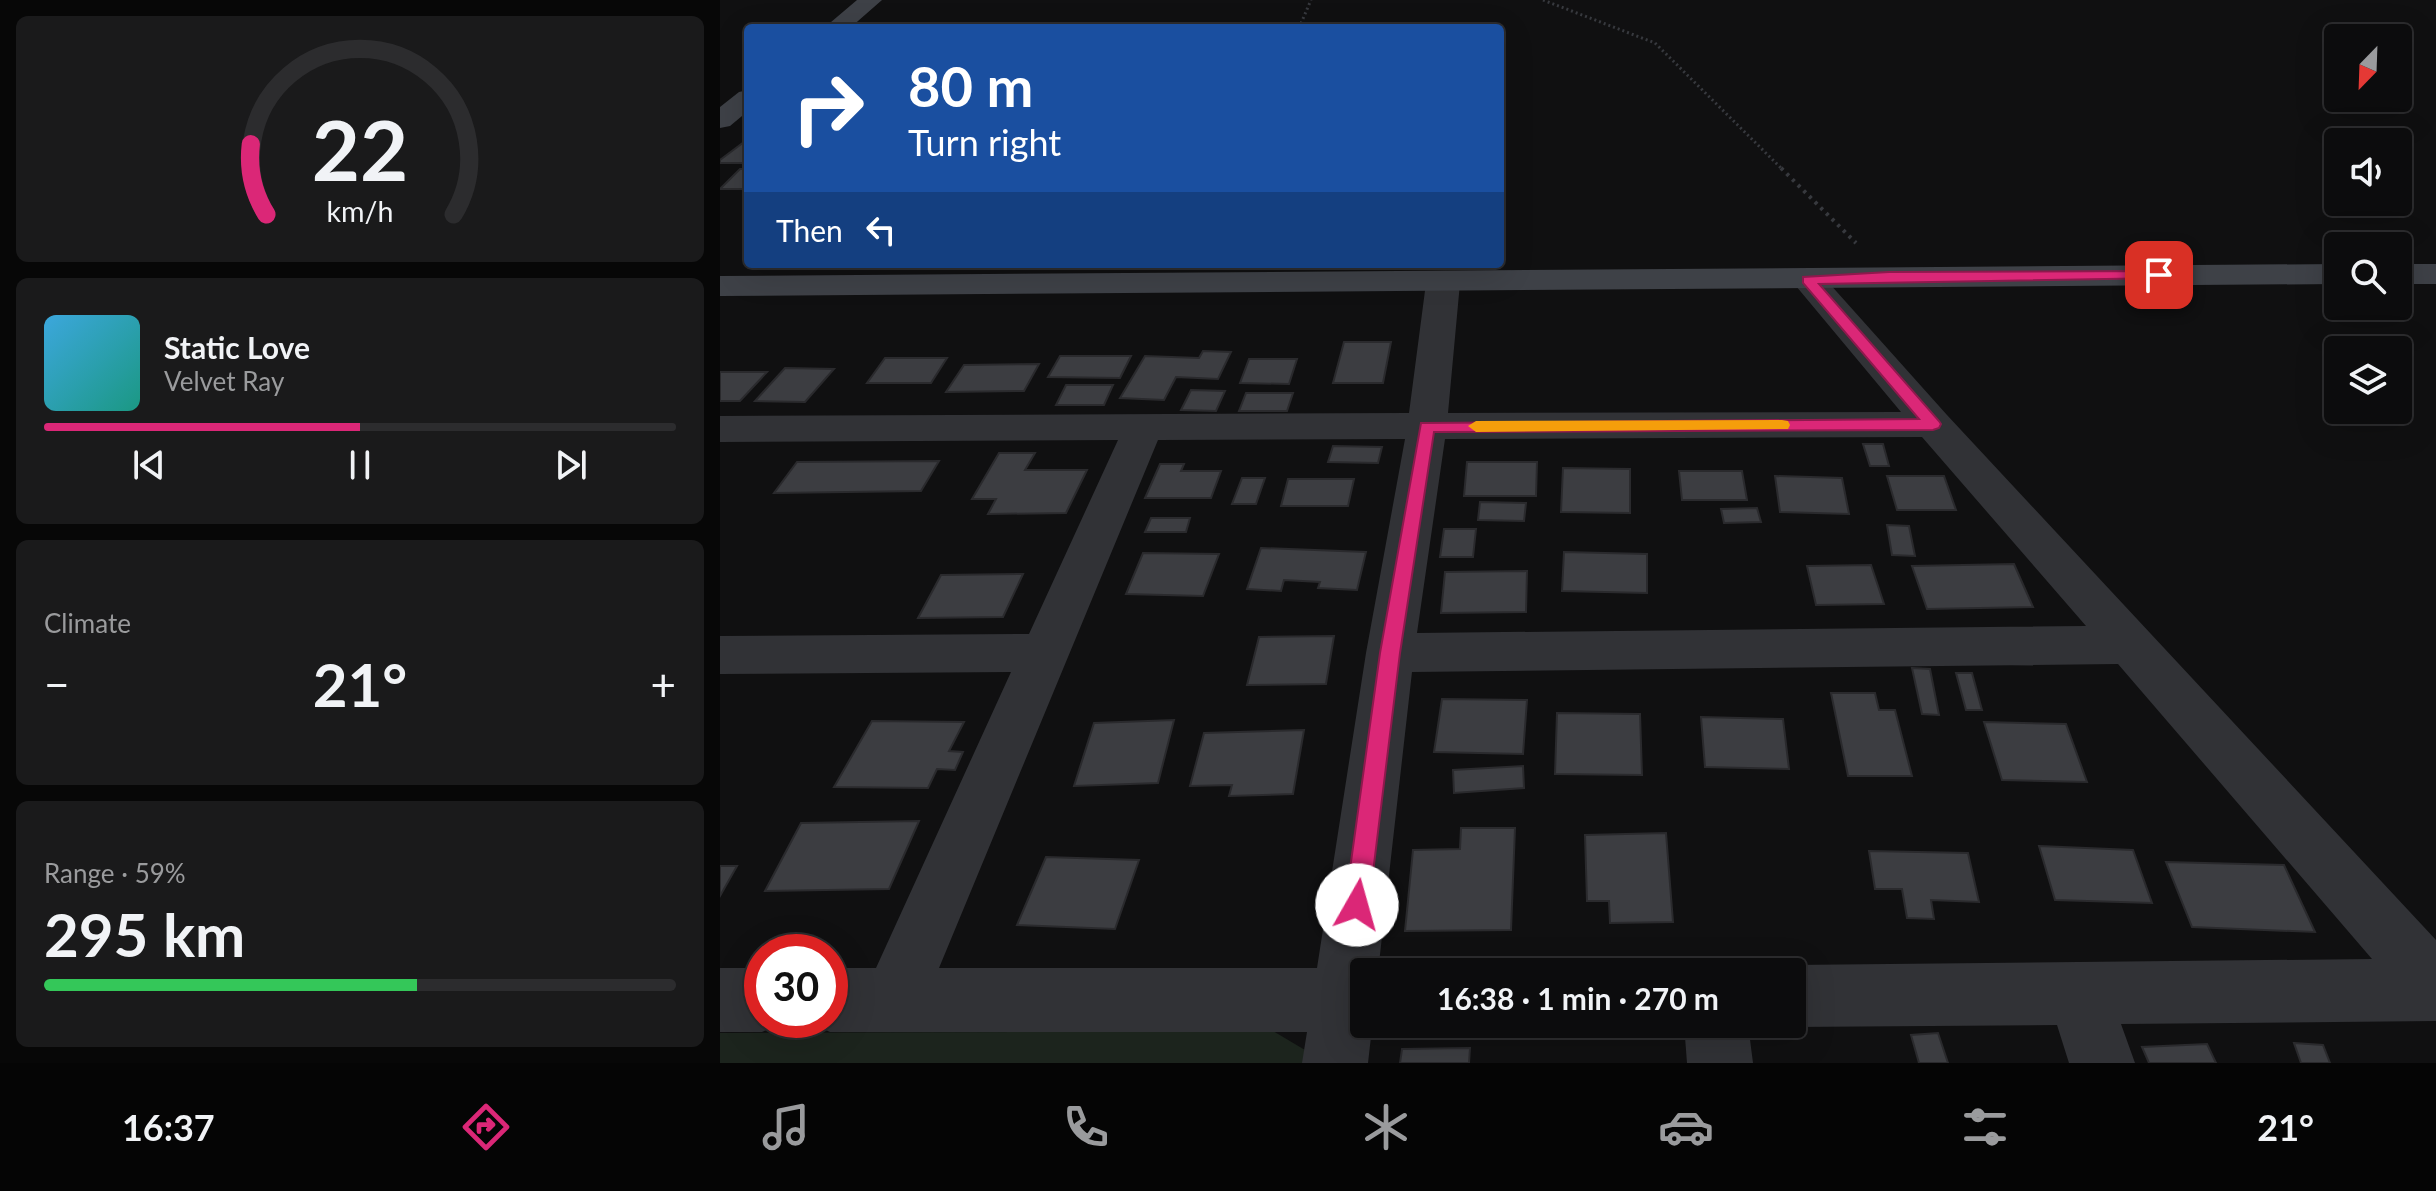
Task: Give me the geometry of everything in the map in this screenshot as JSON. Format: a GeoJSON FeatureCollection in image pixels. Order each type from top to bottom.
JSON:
{"type":"FeatureCollection","features":[{"type":"Feature","properties":{"kind":"street"},"geometry":{"type":"LineString","coordinates":[[841,24],[871,0]]}},
{"type":"Feature","properties":{"kind":"street"},"geometry":{"type":"LineString","coordinates":[[720,120],[744,101]]}},
{"type":"Feature","properties":{"kind":"street"},"geometry":{"type":"LineString","coordinates":[[720,286],[2324,274]]}},
{"type":"Feature","properties":{"kind":"street"},"geometry":{"type":"LineString","coordinates":[[2412,274],[2436,274]]}},
{"type":"Feature","properties":{"kind":"street"},"geometry":{"type":"LineString","coordinates":[[1808,280],[2436,988]]}},
{"type":"Feature","properties":{"kind":"street"},"geometry":{"type":"LineString","coordinates":[[1358,958],[1390,653],[1427,427],[1443,283]]}},
{"type":"Feature","properties":{"kind":"street"},"geometry":{"type":"LineString","coordinates":[[720,429],[1933,424]]}},
{"type":"Feature","properties":{"kind":"street"},"geometry":{"type":"LineString","coordinates":[[894,1000],[1143,428]]}},
{"type":"Feature","properties":{"kind":"street"},"geometry":{"type":"LineString","coordinates":[[1390,653],[2132,645]]}},
{"type":"Feature","properties":{"kind":"street"},"geometry":{"type":"LineString","coordinates":[[720,655],[1045,653]]}},
{"type":"Feature","properties":{"kind":"street"},"geometry":{"type":"LineString","coordinates":[[1806,996],[2436,988]]}},
{"type":"Feature","properties":{"kind":"street"},"geometry":{"type":"LineString","coordinates":[[2078,993],[2102,1063]]}},
{"type":"Feature","properties":{"kind":"street"},"geometry":{"type":"LineString","coordinates":[[720,1000],[744,1000]]}},
{"type":"Feature","properties":{"kind":"street"},"geometry":{"type":"LineString","coordinates":[[848,1000],[1350,1000]]}},
{"type":"Feature","properties":{"kind":"street"},"geometry":{"type":"LineString","coordinates":[[1335,1063],[1350,1013]]}},
{"type":"Feature","properties":{"kind":"street"},"geometry":{"type":"LineString","coordinates":[[1717,1038],[1720,1063]]}},
{"type":"Feature","properties":{"kind":"path"},"geometry":{"type":"LineString","coordinates":[[1301,24],[1311,0]]}},
{"type":"Feature","properties":{"kind":"path"},"geometry":{"type":"LineString","coordinates":[[1543,0],[1655,43],[1889,276]]}},
{"type":"Feature","properties":{"kind":"shaded area"},"geometry":{"type":"Polygon","coordinates":[[[1273,1031],[1305,1050],[1303,1063],[720,1063],[720,1033],[744,1033],[744,1038],[848,1038],[848,1033],[1273,1031]]]}},
{"type":"Feature","properties":{"kind":"building"},"geometry":{"type":"Polygon","coordinates":[[[744,142],[744,163],[720,163],[744,142]]]}},
{"type":"Feature","properties":{"kind":"building"},"geometry":{"type":"Polygon","coordinates":[[[740,169],[744,169],[744,189],[720,189],[740,169]]]}},
{"type":"Feature","properties":{"kind":"building"},"geometry":{"type":"Polygon","coordinates":[[[1344,342],[1391,342],[1383,383],[1333,383],[1344,342]]]}},
{"type":"Feature","properties":{"kind":"building"},"geometry":{"type":"Polygon","coordinates":[[[1203,351],[1231,352],[1218,379],[1176,377],[1164,400],[1120,398],[1145,356],[1199,358],[1203,351]]]}},
{"type":"Feature","properties":{"kind":"building"},"geometry":{"type":"Polygon","coordinates":[[[1060,356],[1131,356],[1120,378],[1048,377],[1060,356]]]}},
{"type":"Feature","properties":{"kind":"building"},"geometry":{"type":"Polygon","coordinates":[[[885,358],[947,358],[931,383],[867,383],[885,358]]]}},
{"type":"Feature","properties":{"kind":"building"},"geometry":{"type":"Polygon","coordinates":[[[1249,359],[1297,359],[1289,384],[1240,383],[1249,359]]]}},
{"type":"Feature","properties":{"kind":"building"},"geometry":{"type":"Polygon","coordinates":[[[1039,364],[1024,391],[946,392],[964,365],[1039,364]]]}},
{"type":"Feature","properties":{"kind":"building"},"geometry":{"type":"Polygon","coordinates":[[[785,368],[834,369],[805,402],[755,401],[785,368]]]}},
{"type":"Feature","properties":{"kind":"building"},"geometry":{"type":"Polygon","coordinates":[[[720,372],[767,372],[740,401],[720,401],[720,372]]]}},
{"type":"Feature","properties":{"kind":"building"},"geometry":{"type":"Polygon","coordinates":[[[1066,385],[1113,385],[1104,405],[1056,405],[1066,385]]]}},
{"type":"Feature","properties":{"kind":"building"},"geometry":{"type":"Polygon","coordinates":[[[1191,390],[1225,391],[1216,411],[1181,410],[1191,390]]]}},
{"type":"Feature","properties":{"kind":"building"},"geometry":{"type":"Polygon","coordinates":[[[1246,393],[1293,393],[1287,411],[1239,411],[1246,393]]]}},
{"type":"Feature","properties":{"kind":"building"},"geometry":{"type":"Polygon","coordinates":[[[1863,444],[1883,444],[1889,466],[1870,466],[1863,444]]]}},
{"type":"Feature","properties":{"kind":"building"},"geometry":{"type":"Polygon","coordinates":[[[1333,446],[1382,447],[1378,463],[1328,462],[1333,446]]]}},
{"type":"Feature","properties":{"kind":"building"},"geometry":{"type":"Polygon","coordinates":[[[999,453],[1035,453],[1025,470],[1087,470],[1066,513],[988,514],[996,499],[972,499],[999,453]]]}},
{"type":"Feature","properties":{"kind":"building"},"geometry":{"type":"Polygon","coordinates":[[[939,461],[921,491],[774,493],[797,462],[939,461]]]}},
{"type":"Feature","properties":{"kind":"building"},"geometry":{"type":"Polygon","coordinates":[[[1467,462],[1537,462],[1536,496],[1464,496],[1467,462]]]}},
{"type":"Feature","properties":{"kind":"building"},"geometry":{"type":"Polygon","coordinates":[[[1160,464],[1184,464],[1181,471],[1221,471],[1211,498],[1145,498],[1160,464]]]}},
{"type":"Feature","properties":{"kind":"building"},"geometry":{"type":"Polygon","coordinates":[[[1563,468],[1630,469],[1630,513],[1561,512],[1563,468]]]}},
{"type":"Feature","properties":{"kind":"building"},"geometry":{"type":"Polygon","coordinates":[[[1679,471],[1742,471],[1747,500],[1682,500],[1679,471]]]}},
{"type":"Feature","properties":{"kind":"building"},"geometry":{"type":"Polygon","coordinates":[[[1775,476],[1842,478],[1849,514],[1780,512],[1775,476]]]}},
{"type":"Feature","properties":{"kind":"building"},"geometry":{"type":"Polygon","coordinates":[[[1887,476],[1944,476],[1956,510],[1897,510],[1887,476]]]}},
{"type":"Feature","properties":{"kind":"building"},"geometry":{"type":"Polygon","coordinates":[[[1242,478],[1265,478],[1256,504],[1232,504],[1242,478]]]}},
{"type":"Feature","properties":{"kind":"building"},"geometry":{"type":"Polygon","coordinates":[[[1288,479],[1354,479],[1348,506],[1281,506],[1288,479]]]}},
{"type":"Feature","properties":{"kind":"building"},"geometry":{"type":"Polygon","coordinates":[[[1480,502],[1526,503],[1524,521],[1478,520],[1480,502]]]}},
{"type":"Feature","properties":{"kind":"building"},"geometry":{"type":"Polygon","coordinates":[[[1757,508],[1761,522],[1724,523],[1721,509],[1757,508]]]}},
{"type":"Feature","properties":{"kind":"building"},"geometry":{"type":"Polygon","coordinates":[[[1151,518],[1190,518],[1186,532],[1145,532],[1151,518]]]}},
{"type":"Feature","properties":{"kind":"building"},"geometry":{"type":"Polygon","coordinates":[[[1887,525],[1909,526],[1915,556],[1892,555],[1887,525]]]}},
{"type":"Feature","properties":{"kind":"building"},"geometry":{"type":"Polygon","coordinates":[[[1444,529],[1476,529],[1473,557],[1440,557],[1444,529]]]}},
{"type":"Feature","properties":{"kind":"building"},"geometry":{"type":"Polygon","coordinates":[[[1261,548],[1366,552],[1357,590],[1318,588],[1320,582],[1284,580],[1281,591],[1247,589],[1261,548]]]}},
{"type":"Feature","properties":{"kind":"building"},"geometry":{"type":"Polygon","coordinates":[[[1564,552],[1647,554],[1647,593],[1562,591],[1564,552]]]}},
{"type":"Feature","properties":{"kind":"building"},"geometry":{"type":"Polygon","coordinates":[[[1143,553],[1219,554],[1203,596],[1126,594],[1143,553]]]}},
{"type":"Feature","properties":{"kind":"building"},"geometry":{"type":"Polygon","coordinates":[[[2014,564],[2033,607],[1927,609],[1912,566],[2014,564]]]}},
{"type":"Feature","properties":{"kind":"building"},"geometry":{"type":"Polygon","coordinates":[[[1871,565],[1884,604],[1816,605],[1807,566],[1871,565]]]}},
{"type":"Feature","properties":{"kind":"building"},"geometry":{"type":"Polygon","coordinates":[[[1527,571],[1526,612],[1441,613],[1445,572],[1527,571]]]}},
{"type":"Feature","properties":{"kind":"building"},"geometry":{"type":"Polygon","coordinates":[[[1023,574],[1003,617],[918,618],[941,575],[1023,574]]]}},
{"type":"Feature","properties":{"kind":"building"},"geometry":{"type":"Polygon","coordinates":[[[1334,636],[1326,684],[1247,685],[1259,637],[1334,636]]]}},
{"type":"Feature","properties":{"kind":"building"},"geometry":{"type":"Polygon","coordinates":[[[1912,668],[1930,669],[1939,715],[1922,714],[1912,668]]]}},
{"type":"Feature","properties":{"kind":"building"},"geometry":{"type":"Polygon","coordinates":[[[1956,673],[1972,673],[1982,710],[1966,710],[1956,673]]]}},
{"type":"Feature","properties":{"kind":"building"},"geometry":{"type":"Polygon","coordinates":[[[1831,693],[1875,693],[1879,710],[1895,710],[1912,776],[1848,776],[1831,693]]]}},
{"type":"Feature","properties":{"kind":"building"},"geometry":{"type":"Polygon","coordinates":[[[1442,699],[1527,700],[1523,754],[1434,752],[1442,699]]]}},
{"type":"Feature","properties":{"kind":"building"},"geometry":{"type":"Polygon","coordinates":[[[1557,713],[1640,714],[1642,775],[1555,774],[1557,713]]]}},
{"type":"Feature","properties":{"kind":"building"},"geometry":{"type":"Polygon","coordinates":[[[1701,717],[1783,719],[1789,769],[1705,767],[1701,717]]]}},
{"type":"Feature","properties":{"kind":"building"},"geometry":{"type":"Polygon","coordinates":[[[1174,720],[1158,783],[1074,786],[1094,723],[1174,720]]]}},
{"type":"Feature","properties":{"kind":"building"},"geometry":{"type":"Polygon","coordinates":[[[872,721],[964,722],[949,751],[963,752],[955,770],[937,769],[928,788],[834,787],[872,721]]]}},
{"type":"Feature","properties":{"kind":"building"},"geometry":{"type":"Polygon","coordinates":[[[1984,722],[2066,724],[2087,782],[2002,780],[1984,722]]]}},
{"type":"Feature","properties":{"kind":"building"},"geometry":{"type":"Polygon","coordinates":[[[1304,730],[1293,794],[1229,796],[1232,785],[1190,786],[1204,733],[1304,730]]]}},
{"type":"Feature","properties":{"kind":"building"},"geometry":{"type":"Polygon","coordinates":[[[1523,766],[1524,788],[1454,793],[1453,770],[1523,766]]]}},
{"type":"Feature","properties":{"kind":"building"},"geometry":{"type":"Polygon","coordinates":[[[919,821],[889,889],[765,891],[801,823],[919,821]]]}},
{"type":"Feature","properties":{"kind":"building"},"geometry":{"type":"Polygon","coordinates":[[[1461,828],[1515,828],[1511,930],[1405,931],[1413,850],[1460,849],[1461,828]]]}},
{"type":"Feature","properties":{"kind":"building"},"geometry":{"type":"Polygon","coordinates":[[[1666,833],[1673,922],[1610,923],[1609,901],[1587,901],[1585,835],[1666,833]]]}},
{"type":"Feature","properties":{"kind":"building"},"geometry":{"type":"Polygon","coordinates":[[[2039,846],[2133,850],[2152,903],[2055,900],[2039,846]]]}},
{"type":"Feature","properties":{"kind":"building"},"geometry":{"type":"Polygon","coordinates":[[[1869,851],[1968,853],[1979,902],[1931,900],[1934,919],[1907,918],[1902,889],[1875,889],[1869,851]]]}},
{"type":"Feature","properties":{"kind":"building"},"geometry":{"type":"Polygon","coordinates":[[[1046,857],[1139,860],[1115,929],[1017,925],[1046,857]]]}},
{"type":"Feature","properties":{"kind":"building"},"geometry":{"type":"Polygon","coordinates":[[[2166,862],[2284,865],[2315,932],[2192,927],[2166,862]]]}},
{"type":"Feature","properties":{"kind":"building"},"geometry":{"type":"Polygon","coordinates":[[[720,866],[737,866],[720,896],[720,866]]]}},
{"type":"Feature","properties":{"kind":"building"},"geometry":{"type":"Polygon","coordinates":[[[1938,1033],[1948,1063],[1919,1063],[1911,1035],[1938,1033]]]}},
{"type":"Feature","properties":{"kind":"building"},"geometry":{"type":"Polygon","coordinates":[[[2294,1043],[2323,1045],[2330,1063],[2301,1063],[2294,1043]]]}},
{"type":"Feature","properties":{"kind":"building"},"geometry":{"type":"Polygon","coordinates":[[[2207,1044],[2216,1063],[2149,1063],[2142,1047],[2207,1044]]]}},
{"type":"Feature","properties":{"kind":"building"},"geometry":{"type":"Polygon","coordinates":[[[1470,1048],[1469,1063],[1400,1063],[1402,1049],[1470,1048]]]}},
{"type":"Feature","properties":{"kind":"slow traffic"},"geometry":{"type":"LineString","coordinates":[[1476,426],[1782,425]]}},
{"type":"Feature","properties":{"kind":"route"},"geometry":{"type":"LineString","coordinates":[[1357,905],[1390,653],[1427,427],[1933,424],[1808,280],[1889,276],[2159,275]]}}]}
